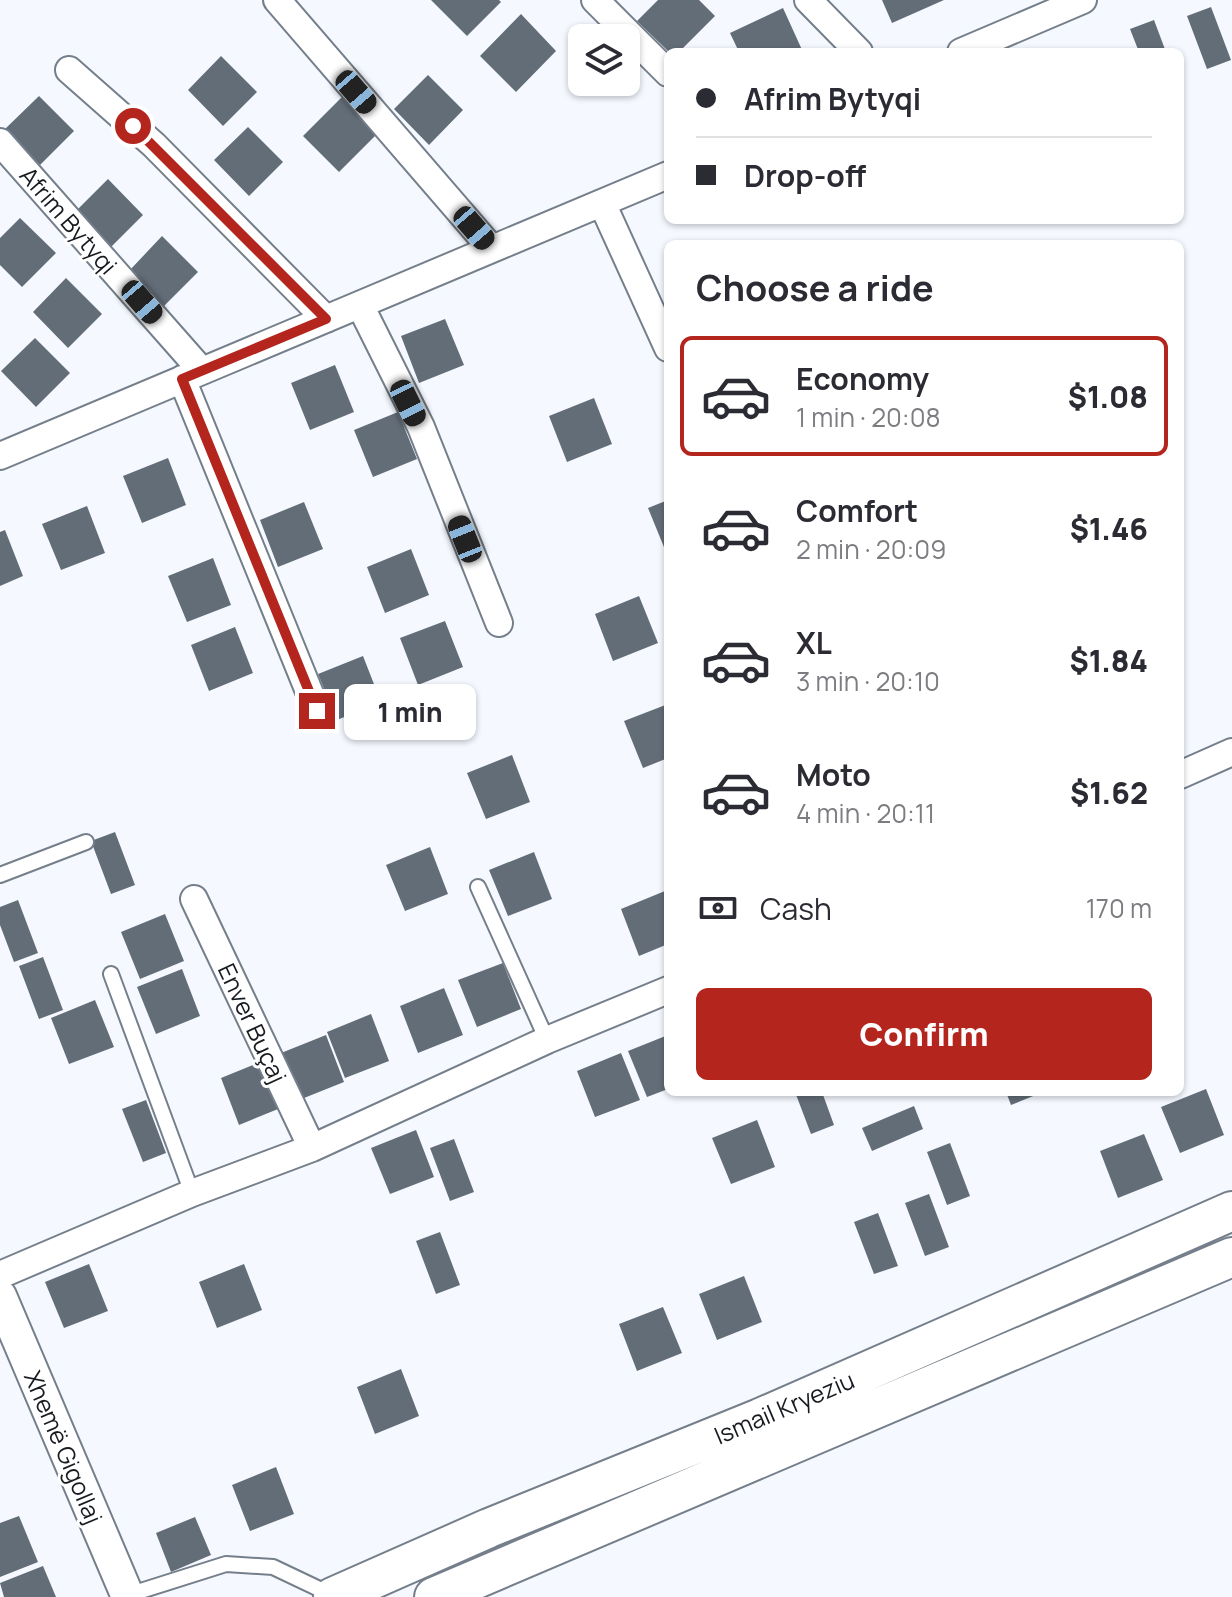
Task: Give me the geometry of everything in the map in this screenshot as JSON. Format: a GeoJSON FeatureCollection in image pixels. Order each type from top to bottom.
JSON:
{"type":"FeatureCollection","features":[{"type":"Feature","properties":{"kind":"main road","name":"Ismail Kryeziu"},"geometry":{"type":"LineString","coordinates":[[334,1597],[489,1528],[760,1418],[1232,1211]]}},
{"type":"Feature","properties":{"kind":"main road","name":"Ismail Kryeziu"},"geometry":{"type":"LineString","coordinates":[[434,1597],[1232,1257]]}},
{"type":"Feature","properties":{"kind":"street"},"geometry":{"type":"LineString","coordinates":[[277,0],[492,249]]}},
{"type":"Feature","properties":{"kind":"street"},"geometry":{"type":"LineString","coordinates":[[595,0],[664,69]]}},
{"type":"Feature","properties":{"kind":"street"},"geometry":{"type":"LineString","coordinates":[[808,0],[855,48]]}},
{"type":"Feature","properties":{"kind":"street"},"geometry":{"type":"LineString","coordinates":[[970,48],[1083,0]]}},
{"type":"Feature","properties":{"kind":"street"},"geometry":{"type":"LineString","coordinates":[[69,70],[154,145],[326,319]]}},
{"type":"Feature","properties":{"kind":"street","name":"Afrim Bytyqi"},"geometry":{"type":"LineString","coordinates":[[0,142],[192,375],[317,711]]}},
{"type":"Feature","properties":{"kind":"street"},"geometry":{"type":"LineString","coordinates":[[0,456],[664,177]]}},
{"type":"Feature","properties":{"kind":"street"},"geometry":{"type":"LineString","coordinates":[[602,203],[664,339]]}},
{"type":"Feature","properties":{"kind":"street"},"geometry":{"type":"LineString","coordinates":[[360,305],[421,427],[499,623]]}},
{"type":"Feature","properties":{"kind":"street"},"geometry":{"type":"LineString","coordinates":[[1184,773],[1232,752]]}},
{"type":"Feature","properties":{"kind":"street","name":"Enver Buçaj"},"geometry":{"type":"LineString","coordinates":[[194,899],[312,1148]]}},
{"type":"Feature","properties":{"kind":"street"},"geometry":{"type":"LineString","coordinates":[[0,1275],[192,1193],[312,1148],[547,1040],[664,992]]}},
{"type":"Feature","properties":{"kind":"street","name":"Xhemë Gigollaj"},"geometry":{"type":"LineString","coordinates":[[0,1296],[128,1596]]}},
{"type":"Feature","properties":{"kind":"lane"},"geometry":{"type":"LineString","coordinates":[[0,875],[86,842]]}},
{"type":"Feature","properties":{"kind":"lane"},"geometry":{"type":"LineString","coordinates":[[478,887],[547,1040]]}},
{"type":"Feature","properties":{"kind":"lane"},"geometry":{"type":"LineString","coordinates":[[111,974],[192,1193]]}},
{"type":"Feature","properties":{"kind":"lane"},"geometry":{"type":"LineString","coordinates":[[128,1596],[226,1564],[273,1567],[334,1597]]}},
{"type":"Feature","properties":{"kind":"building"},"geometry":{"type":"Polygon","coordinates":[[[431,0],[499,0],[501,2],[467,36],[431,0]]]}},
{"type":"Feature","properties":{"kind":"building"},"geometry":{"type":"Polygon","coordinates":[[[658,0],[699,0],[715,16],[683,48],[665,48],[637,21],[658,0]]]}},
{"type":"Feature","properties":{"kind":"building"},"geometry":{"type":"Polygon","coordinates":[[[882,0],[944,0],[892,23],[882,0]]]}},
{"type":"Feature","properties":{"kind":"building"},"geometry":{"type":"Polygon","coordinates":[[[1211,7],[1231,60],[1207,69],[1187,16],[1211,7]]]}},
{"type":"Feature","properties":{"kind":"building"},"geometry":{"type":"Polygon","coordinates":[[[783,8],[801,48],[737,48],[730,33],[783,8]]]}},
{"type":"Feature","properties":{"kind":"building"},"geometry":{"type":"Polygon","coordinates":[[[521,14],[556,51],[516,92],[480,56],[521,14]]]}},
{"type":"Feature","properties":{"kind":"building"},"geometry":{"type":"Polygon","coordinates":[[[1154,20],[1164,48],[1137,48],[1130,29],[1154,20]]]}},
{"type":"Feature","properties":{"kind":"building"},"geometry":{"type":"Polygon","coordinates":[[[221,56],[257,92],[223,126],[188,90],[221,56]]]}},
{"type":"Feature","properties":{"kind":"building"},"geometry":{"type":"Polygon","coordinates":[[[428,75],[463,110],[429,145],[394,109],[428,75]]]}},
{"type":"Feature","properties":{"kind":"building"},"geometry":{"type":"Polygon","coordinates":[[[344,95],[380,131],[339,172],[303,136],[344,95]]]}},
{"type":"Feature","properties":{"kind":"building"},"geometry":{"type":"Polygon","coordinates":[[[39,96],[74,131],[40,165],[5,129],[39,96]]]}},
{"type":"Feature","properties":{"kind":"building"},"geometry":{"type":"Polygon","coordinates":[[[248,127],[283,162],[249,196],[214,160],[248,127]]]}},
{"type":"Feature","properties":{"kind":"building"},"geometry":{"type":"Polygon","coordinates":[[[108,179],[143,215],[110,248],[74,213],[108,179]]]}},
{"type":"Feature","properties":{"kind":"building"},"geometry":{"type":"Polygon","coordinates":[[[20,218],[56,253],[22,287],[0,265],[0,238],[20,218]]]}},
{"type":"Feature","properties":{"kind":"building"},"geometry":{"type":"Polygon","coordinates":[[[162,236],[198,272],[164,306],[129,271],[162,236]]]}},
{"type":"Feature","properties":{"kind":"building"},"geometry":{"type":"Polygon","coordinates":[[[66,278],[102,314],[68,348],[33,312],[66,278]]]}},
{"type":"Feature","properties":{"kind":"building"},"geometry":{"type":"Polygon","coordinates":[[[445,319],[464,365],[419,383],[401,336],[445,319]]]}},
{"type":"Feature","properties":{"kind":"building"},"geometry":{"type":"Polygon","coordinates":[[[35,338],[70,373],[36,407],[1,371],[35,338]]]}},
{"type":"Feature","properties":{"kind":"building"},"geometry":{"type":"Polygon","coordinates":[[[335,365],[354,412],[310,430],[291,383],[335,365]]]}},
{"type":"Feature","properties":{"kind":"building"},"geometry":{"type":"Polygon","coordinates":[[[594,398],[612,444],[567,462],[549,416],[594,398]]]}},
{"type":"Feature","properties":{"kind":"building"},"geometry":{"type":"Polygon","coordinates":[[[398,412],[417,459],[373,477],[354,430],[398,412]]]}},
{"type":"Feature","properties":{"kind":"building"},"geometry":{"type":"Polygon","coordinates":[[[168,458],[186,505],[142,523],[123,476],[168,458]]]}},
{"type":"Feature","properties":{"kind":"building"},"geometry":{"type":"Polygon","coordinates":[[[304,502],[323,549],[278,567],[260,520],[304,502]]]}},
{"type":"Feature","properties":{"kind":"building"},"geometry":{"type":"Polygon","coordinates":[[[664,502],[664,547],[648,508],[664,502]]]}},
{"type":"Feature","properties":{"kind":"building"},"geometry":{"type":"Polygon","coordinates":[[[87,506],[105,553],[61,570],[42,524],[87,506]]]}},
{"type":"Feature","properties":{"kind":"building"},"geometry":{"type":"Polygon","coordinates":[[[5,530],[23,576],[0,586],[0,532],[5,530]]]}},
{"type":"Feature","properties":{"kind":"building"},"geometry":{"type":"Polygon","coordinates":[[[411,549],[429,595],[385,613],[367,567],[411,549]]]}},
{"type":"Feature","properties":{"kind":"building"},"geometry":{"type":"Polygon","coordinates":[[[213,558],[231,605],[187,622],[168,576],[213,558]]]}},
{"type":"Feature","properties":{"kind":"building"},"geometry":{"type":"Polygon","coordinates":[[[639,596],[658,643],[613,661],[595,614],[639,596]]]}},
{"type":"Feature","properties":{"kind":"building"},"geometry":{"type":"Polygon","coordinates":[[[445,621],[463,667],[418,685],[400,638],[445,621]]]}},
{"type":"Feature","properties":{"kind":"building"},"geometry":{"type":"Polygon","coordinates":[[[235,627],[253,673],[209,691],[191,645],[235,627]]]}},
{"type":"Feature","properties":{"kind":"building"},"geometry":{"type":"Polygon","coordinates":[[[363,656],[381,702],[337,720],[318,674],[363,656]]]}},
{"type":"Feature","properties":{"kind":"building"},"geometry":{"type":"Polygon","coordinates":[[[664,706],[664,760],[643,768],[624,721],[664,706]]]}},
{"type":"Feature","properties":{"kind":"building"},"geometry":{"type":"Polygon","coordinates":[[[512,755],[530,802],[486,819],[467,773],[512,755]]]}},
{"type":"Feature","properties":{"kind":"building"},"geometry":{"type":"Polygon","coordinates":[[[115,832],[135,885],[111,894],[91,841],[115,832]]]}},
{"type":"Feature","properties":{"kind":"building"},"geometry":{"type":"Polygon","coordinates":[[[430,847],[448,894],[405,911],[386,865],[430,847]]]}},
{"type":"Feature","properties":{"kind":"building"},"geometry":{"type":"Polygon","coordinates":[[[534,852],[552,899],[508,916],[489,870],[534,852]]]}},
{"type":"Feature","properties":{"kind":"building"},"geometry":{"type":"Polygon","coordinates":[[[664,891],[664,946],[639,956],[621,909],[664,891]]]}},
{"type":"Feature","properties":{"kind":"building"},"geometry":{"type":"Polygon","coordinates":[[[18,900],[38,953],[14,962],[0,925],[0,907],[18,900]]]}},
{"type":"Feature","properties":{"kind":"building"},"geometry":{"type":"Polygon","coordinates":[[[165,914],[184,961],[140,979],[121,932],[165,914]]]}},
{"type":"Feature","properties":{"kind":"building"},"geometry":{"type":"Polygon","coordinates":[[[43,957],[63,1010],[39,1019],[19,966],[43,957]]]}},
{"type":"Feature","properties":{"kind":"building"},"geometry":{"type":"Polygon","coordinates":[[[503,963],[521,1009],[477,1027],[458,980],[503,963]]]}},
{"type":"Feature","properties":{"kind":"building"},"geometry":{"type":"Polygon","coordinates":[[[182,969],[200,1016],[156,1034],[137,987],[182,969]]]}},
{"type":"Feature","properties":{"kind":"building"},"geometry":{"type":"Polygon","coordinates":[[[444,988],[463,1035],[418,1053],[400,1006],[444,988]]]}},
{"type":"Feature","properties":{"kind":"building"},"geometry":{"type":"Polygon","coordinates":[[[95,1000],[114,1047],[69,1064],[51,1018],[95,1000]]]}},
{"type":"Feature","properties":{"kind":"building"},"geometry":{"type":"Polygon","coordinates":[[[371,1014],[389,1061],[345,1078],[327,1032],[371,1014]]]}},
{"type":"Feature","properties":{"kind":"building"},"geometry":{"type":"Polygon","coordinates":[[[326,1035],[344,1082],[299,1100],[281,1053],[326,1035]]]}},
{"type":"Feature","properties":{"kind":"building"},"geometry":{"type":"Polygon","coordinates":[[[664,1037],[664,1091],[647,1097],[628,1051],[664,1037]]]}},
{"type":"Feature","properties":{"kind":"building"},"geometry":{"type":"Polygon","coordinates":[[[621,1053],[640,1100],[595,1117],[577,1071],[621,1053]]]}},
{"type":"Feature","properties":{"kind":"building"},"geometry":{"type":"Polygon","coordinates":[[[265,1060],[283,1107],[239,1125],[221,1078],[265,1060]]]}},
{"type":"Feature","properties":{"kind":"building"},"geometry":{"type":"Polygon","coordinates":[[[1206,1089],[1224,1135],[1180,1153],[1161,1107],[1206,1089]]]}},
{"type":"Feature","properties":{"kind":"building"},"geometry":{"type":"Polygon","coordinates":[[[797,1096],[823,1096],[834,1125],[811,1134],[797,1096]]]}},
{"type":"Feature","properties":{"kind":"building"},"geometry":{"type":"Polygon","coordinates":[[[1008,1096],[1033,1096],[1011,1105],[1008,1096]]]}},
{"type":"Feature","properties":{"kind":"building"},"geometry":{"type":"Polygon","coordinates":[[[146,1100],[166,1153],[143,1162],[122,1109],[146,1100]]]}},
{"type":"Feature","properties":{"kind":"building"},"geometry":{"type":"Polygon","coordinates":[[[914,1106],[923,1129],[872,1151],[862,1128],[914,1106]]]}},
{"type":"Feature","properties":{"kind":"building"},"geometry":{"type":"Polygon","coordinates":[[[757,1120],[775,1167],[731,1184],[712,1138],[757,1120]]]}},
{"type":"Feature","properties":{"kind":"building"},"geometry":{"type":"Polygon","coordinates":[[[416,1130],[434,1177],[390,1194],[371,1148],[416,1130]]]}},
{"type":"Feature","properties":{"kind":"building"},"geometry":{"type":"Polygon","coordinates":[[[1144,1134],[1163,1180],[1118,1198],[1100,1151],[1144,1134]]]}},
{"type":"Feature","properties":{"kind":"building"},"geometry":{"type":"Polygon","coordinates":[[[454,1139],[474,1192],[450,1201],[430,1148],[454,1139]]]}},
{"type":"Feature","properties":{"kind":"building"},"geometry":{"type":"Polygon","coordinates":[[[950,1143],[970,1196],[947,1205],[927,1152],[950,1143]]]}},
{"type":"Feature","properties":{"kind":"building"},"geometry":{"type":"Polygon","coordinates":[[[929,1194],[949,1247],[925,1256],[905,1203],[929,1194]]]}},
{"type":"Feature","properties":{"kind":"building"},"geometry":{"type":"Polygon","coordinates":[[[878,1213],[898,1266],[874,1274],[854,1222],[878,1213]]]}},
{"type":"Feature","properties":{"kind":"building"},"geometry":{"type":"Polygon","coordinates":[[[440,1232],[460,1285],[436,1294],[416,1241],[440,1232]]]}},
{"type":"Feature","properties":{"kind":"building"},"geometry":{"type":"Polygon","coordinates":[[[89,1264],[108,1311],[64,1328],[45,1282],[89,1264]]]}},
{"type":"Feature","properties":{"kind":"building"},"geometry":{"type":"Polygon","coordinates":[[[244,1264],[262,1310],[217,1328],[199,1282],[244,1264]]]}},
{"type":"Feature","properties":{"kind":"building"},"geometry":{"type":"Polygon","coordinates":[[[744,1276],[762,1322],[717,1340],[699,1294],[744,1276]]]}},
{"type":"Feature","properties":{"kind":"building"},"geometry":{"type":"Polygon","coordinates":[[[663,1307],[682,1353],[637,1371],[619,1324],[663,1307]]]}},
{"type":"Feature","properties":{"kind":"building"},"geometry":{"type":"Polygon","coordinates":[[[401,1369],[419,1416],[375,1434],[357,1387],[401,1369]]]}},
{"type":"Feature","properties":{"kind":"building"},"geometry":{"type":"Polygon","coordinates":[[[276,1467],[294,1514],[250,1531],[232,1485],[276,1467]]]}},
{"type":"Feature","properties":{"kind":"building"},"geometry":{"type":"Polygon","coordinates":[[[19,1516],[38,1562],[0,1577],[0,1523],[19,1516]]]}},
{"type":"Feature","properties":{"kind":"building"},"geometry":{"type":"Polygon","coordinates":[[[195,1517],[211,1555],[171,1572],[156,1533],[195,1517]]]}},
{"type":"Feature","properties":{"kind":"building"},"geometry":{"type":"Polygon","coordinates":[[[43,1566],[56,1597],[4,1597],[0,1583],[43,1566]]]}},
{"type":"Feature","properties":{"kind":"route"},"geometry":{"type":"LineString","coordinates":[[133,126],[326,319],[182,379],[317,711]]}}]}
